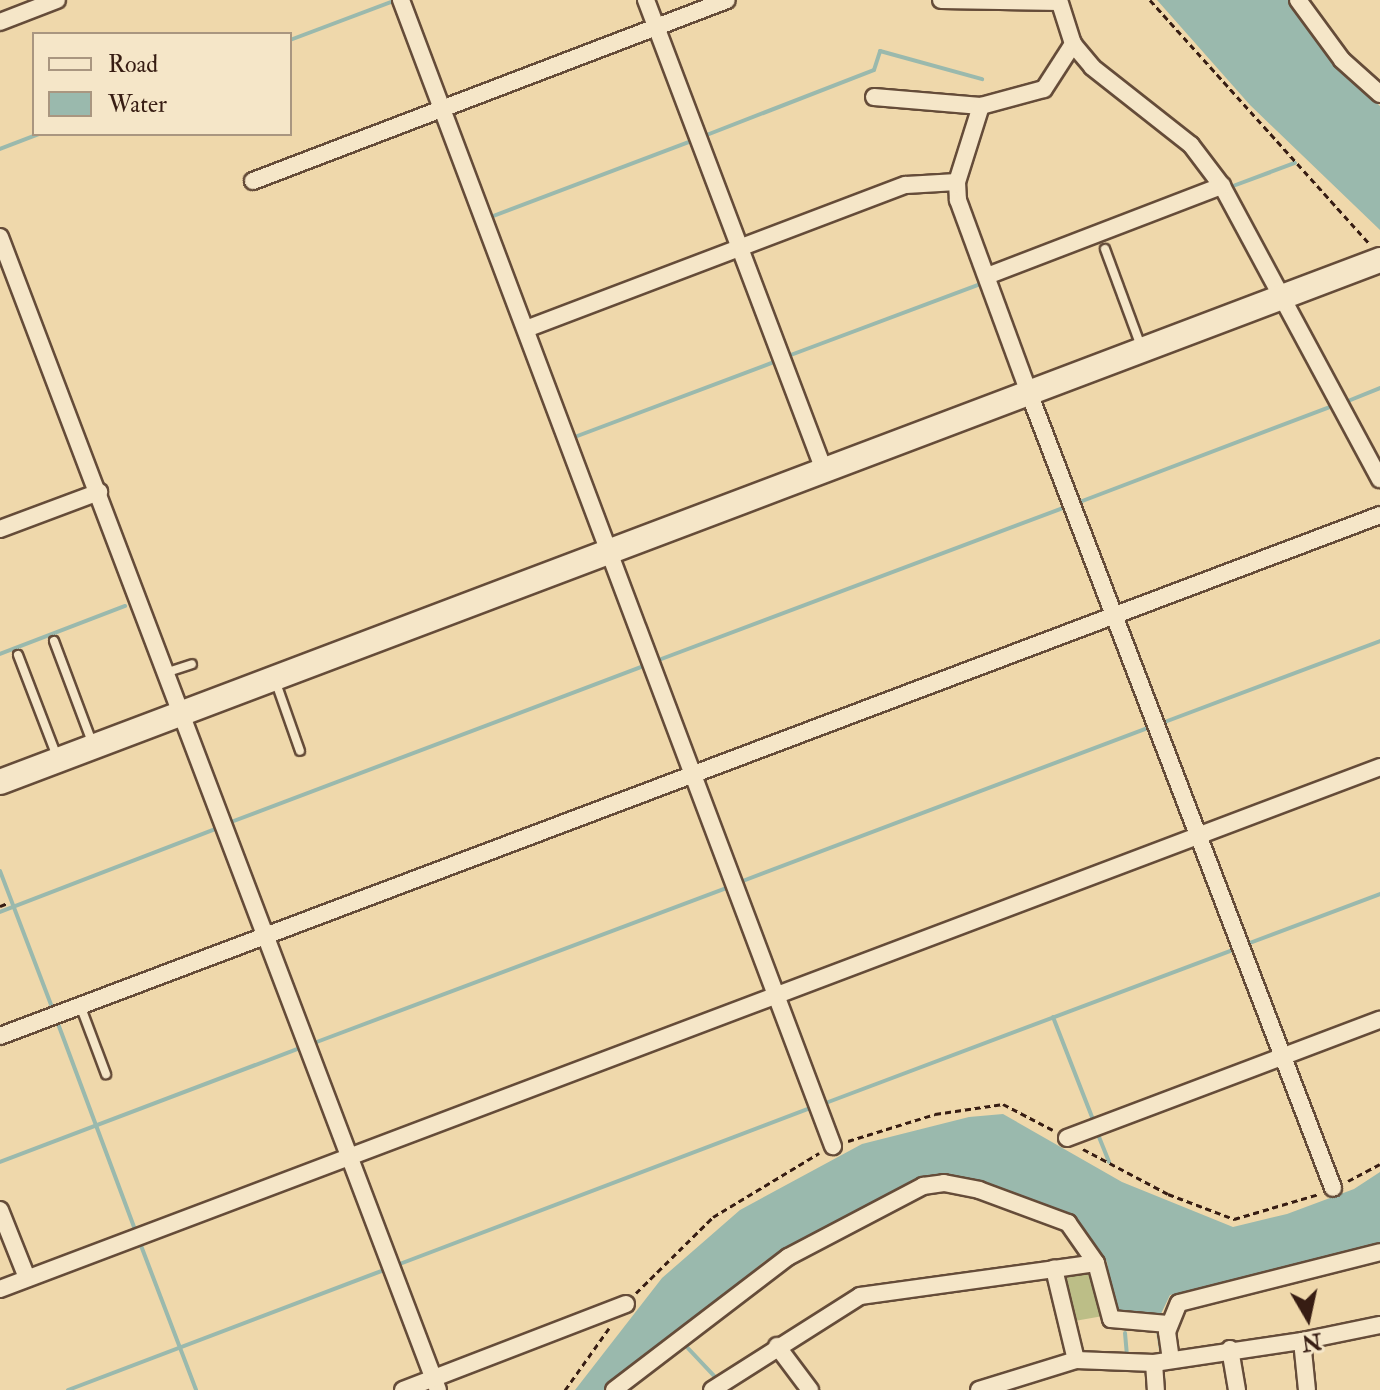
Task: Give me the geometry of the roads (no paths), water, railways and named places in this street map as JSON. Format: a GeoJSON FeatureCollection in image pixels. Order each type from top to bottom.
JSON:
{"type":"FeatureCollection","features":[{"type":"Feature","properties":{"kind":"street"},"geometry":{"type":"LineString","coordinates":[[0,22],[57,0]]}},
{"type":"Feature","properties":{"kind":"street"},"geometry":{"type":"LineString","coordinates":[[401,0],[833,1146]]}},
{"type":"Feature","properties":{"kind":"street"},"geometry":{"type":"LineString","coordinates":[[646,0],[824,470]]}},
{"type":"Feature","properties":{"kind":"street"},"geometry":{"type":"LineString","coordinates":[[253,181],[727,0]]}},
{"type":"Feature","properties":{"kind":"street"},"geometry":{"type":"LineString","coordinates":[[941,0],[1059,1],[1073,44],[1092,67],[1191,145],[1222,186],[1380,479]]}},
{"type":"Feature","properties":{"kind":"street"},"geometry":{"type":"LineString","coordinates":[[1298,0],[1342,60],[1380,94]]}},
{"type":"Feature","properties":{"kind":"street"},"geometry":{"type":"LineString","coordinates":[[874,97],[981,106],[1044,89],[1073,44]]}},
{"type":"Feature","properties":{"kind":"street"},"geometry":{"type":"LineString","coordinates":[[981,106],[957,182],[958,200],[1333,1188]]}},
{"type":"Feature","properties":{"kind":"street"},"geometry":{"type":"LineString","coordinates":[[526,329],[906,185],[957,182]]}},
{"type":"Feature","properties":{"kind":"street"},"geometry":{"type":"LineString","coordinates":[[987,276],[1222,186]]}},
{"type":"Feature","properties":{"kind":"street"},"geometry":{"type":"LineString","coordinates":[[0,237],[7,275],[99,492],[184,712],[435,1384]]}},
{"type":"Feature","properties":{"kind":"street"},"geometry":{"type":"LineString","coordinates":[[0,782],[1280,297],[1377,255]]}},
{"type":"Feature","properties":{"kind":"street"},"geometry":{"type":"LineString","coordinates":[[0,529],[99,492]]}},
{"type":"Feature","properties":{"kind":"street"},"geometry":{"type":"LineString","coordinates":[[0,1036],[1380,515]]}},
{"type":"Feature","properties":{"kind":"street"},"geometry":{"type":"LineString","coordinates":[[0,1289],[1380,767]]}},
{"type":"Feature","properties":{"kind":"street"},"geometry":{"type":"LineString","coordinates":[[1067,1138],[1380,1020]]}},
{"type":"Feature","properties":{"kind":"street"},"geometry":{"type":"LineString","coordinates":[[614,1390],[788,1257],[923,1186],[944,1183],[971,1188],[1068,1223],[1096,1263],[1111,1319],[1168,1324]]}},
{"type":"Feature","properties":{"kind":"street"},"geometry":{"type":"LineString","coordinates":[[0,1210],[27,1278]]}},
{"type":"Feature","properties":{"kind":"street"},"geometry":{"type":"LineString","coordinates":[[1156,1390],[1168,1324],[1179,1303],[1380,1252]]}},
{"type":"Feature","properties":{"kind":"street"},"geometry":{"type":"LineString","coordinates":[[712,1390],[860,1296],[1096,1263]]}},
{"type":"Feature","properties":{"kind":"street"},"geometry":{"type":"LineString","coordinates":[[1054,1269],[1076,1360]]}},
{"type":"Feature","properties":{"kind":"street"},"geometry":{"type":"LineString","coordinates":[[403,1390],[435,1384],[626,1304]]}},
{"type":"Feature","properties":{"kind":"street"},"geometry":{"type":"LineString","coordinates":[[979,1390],[1076,1360],[1163,1362],[1230,1349],[1302,1341],[1380,1325]]}},
{"type":"Feature","properties":{"kind":"street"},"geometry":{"type":"LineString","coordinates":[[1302,1341],[1307,1390]]}},
{"type":"Feature","properties":{"kind":"street"},"geometry":{"type":"LineString","coordinates":[[777,1346],[810,1390]]}},
{"type":"Feature","properties":{"kind":"street"},"geometry":{"type":"LineString","coordinates":[[1230,1349],[1237,1390]]}},
{"type":"Feature","properties":{"kind":"lane"},"geometry":{"type":"LineString","coordinates":[[1105,249],[1142,349]]}},
{"type":"Feature","properties":{"kind":"lane"},"geometry":{"type":"LineString","coordinates":[[54,641],[93,746]]}},
{"type":"Feature","properties":{"kind":"lane"},"geometry":{"type":"LineString","coordinates":[[18,655],[58,760]]}},
{"type":"Feature","properties":{"kind":"lane"},"geometry":{"type":"LineString","coordinates":[[168,672],[192,664]]}},
{"type":"Feature","properties":{"kind":"lane"},"geometry":{"type":"LineString","coordinates":[[275,678],[300,751]]}},
{"type":"Feature","properties":{"kind":"lane"},"geometry":{"type":"LineString","coordinates":[[80,1005],[106,1074]]}},
{"type":"Feature","properties":{"kind":"water"},"geometry":{"type":"Polygon","coordinates":[[[1157,0],[1290,0],[1329,56],[1380,106],[1380,230],[1250,105],[1157,0]]]}},
{"type":"Feature","properties":{"kind":"water"},"geometry":{"type":"Polygon","coordinates":[[[1003,1114],[1122,1182],[1233,1227],[1287,1214],[1354,1189],[1380,1172],[1380,1245],[1202,1291],[1170,1295],[1160,1316],[1123,1318],[1113,1310],[1107,1262],[1079,1222],[999,1188],[928,1175],[765,1261],[606,1390],[575,1390],[662,1278],[740,1210],[862,1144],[969,1117],[1003,1114]]]}},
{"type":"Feature","properties":{"kind":"waterway"},"geometry":{"type":"LineString","coordinates":[[292,39],[394,1]]}},
{"type":"Feature","properties":{"kind":"waterway"},"geometry":{"type":"LineString","coordinates":[[704,136],[874,70],[880,51],[982,79]]}},
{"type":"Feature","properties":{"kind":"waterway"},"geometry":{"type":"LineString","coordinates":[[0,149],[34,136]]}},
{"type":"Feature","properties":{"kind":"waterway"},"geometry":{"type":"LineString","coordinates":[[488,218],[694,140]]}},
{"type":"Feature","properties":{"kind":"waterway"},"geometry":{"type":"LineString","coordinates":[[1233,186],[1295,163]]}},
{"type":"Feature","properties":{"kind":"waterway"},"geometry":{"type":"LineString","coordinates":[[788,356],[983,283]]}},
{"type":"Feature","properties":{"kind":"waterway"},"geometry":{"type":"LineString","coordinates":[[572,438],[777,361]]}},
{"type":"Feature","properties":{"kind":"waterway"},"geometry":{"type":"LineString","coordinates":[[1348,401],[1380,388]]}},
{"type":"Feature","properties":{"kind":"waterway"},"geometry":{"type":"LineString","coordinates":[[1077,503],[1332,406]]}},
{"type":"Feature","properties":{"kind":"waterway"},"geometry":{"type":"LineString","coordinates":[[656,661],[1066,507]]}},
{"type":"Feature","properties":{"kind":"waterway"},"geometry":{"type":"LineString","coordinates":[[0,654],[125,606]]}},
{"type":"Feature","properties":{"kind":"waterway"},"geometry":{"type":"LineString","coordinates":[[1162,723],[1380,641]]}},
{"type":"Feature","properties":{"kind":"waterway"},"geometry":{"type":"LineString","coordinates":[[231,822],[647,665]]}},
{"type":"Feature","properties":{"kind":"waterway"},"geometry":{"type":"LineString","coordinates":[[740,882],[1151,727]]}},
{"type":"Feature","properties":{"kind":"waterway"},"geometry":{"type":"LineString","coordinates":[[0,912],[218,828]]}},
{"type":"Feature","properties":{"kind":"waterway"},"geometry":{"type":"LineString","coordinates":[[0,871],[53,1010]]}},
{"type":"Feature","properties":{"kind":"waterway"},"geometry":{"type":"LineString","coordinates":[[314,1043],[731,886]]}},
{"type":"Feature","properties":{"kind":"waterway"},"geometry":{"type":"LineString","coordinates":[[1247,944],[1380,894]]}},
{"type":"Feature","properties":{"kind":"waterway"},"geometry":{"type":"LineString","coordinates":[[823,1104],[1236,949]]}},
{"type":"Feature","properties":{"kind":"waterway"},"geometry":{"type":"LineString","coordinates":[[1053,1017],[1094,1122]]}},
{"type":"Feature","properties":{"kind":"waterway"},"geometry":{"type":"LineString","coordinates":[[57,1021],[136,1232]]}},
{"type":"Feature","properties":{"kind":"waterway"},"geometry":{"type":"LineString","coordinates":[[0,1162],[303,1047]]}},
{"type":"Feature","properties":{"kind":"waterway"},"geometry":{"type":"LineString","coordinates":[[397,1265],[814,1107]]}},
{"type":"Feature","properties":{"kind":"waterway"},"geometry":{"type":"LineString","coordinates":[[1097,1132],[1109,1162]]}},
{"type":"Feature","properties":{"kind":"waterway"},"geometry":{"type":"LineString","coordinates":[[140,1243],[196,1390]]}},
{"type":"Feature","properties":{"kind":"waterway"},"geometry":{"type":"LineString","coordinates":[[68,1390],[386,1269]]}},
{"type":"Feature","properties":{"kind":"waterway"},"geometry":{"type":"LineString","coordinates":[[1158,1331],[1162,1356]]}},
{"type":"Feature","properties":{"kind":"waterway"},"geometry":{"type":"LineString","coordinates":[[1125,1333],[1127,1354]]}},
{"type":"Feature","properties":{"kind":"waterway"},"geometry":{"type":"LineString","coordinates":[[684,1344],[717,1379]]}},
{"type":"Feature","properties":{"kind":"waterway"},"geometry":{"type":"LineString","coordinates":[[1163,1373],[1164,1390]]}}]}
